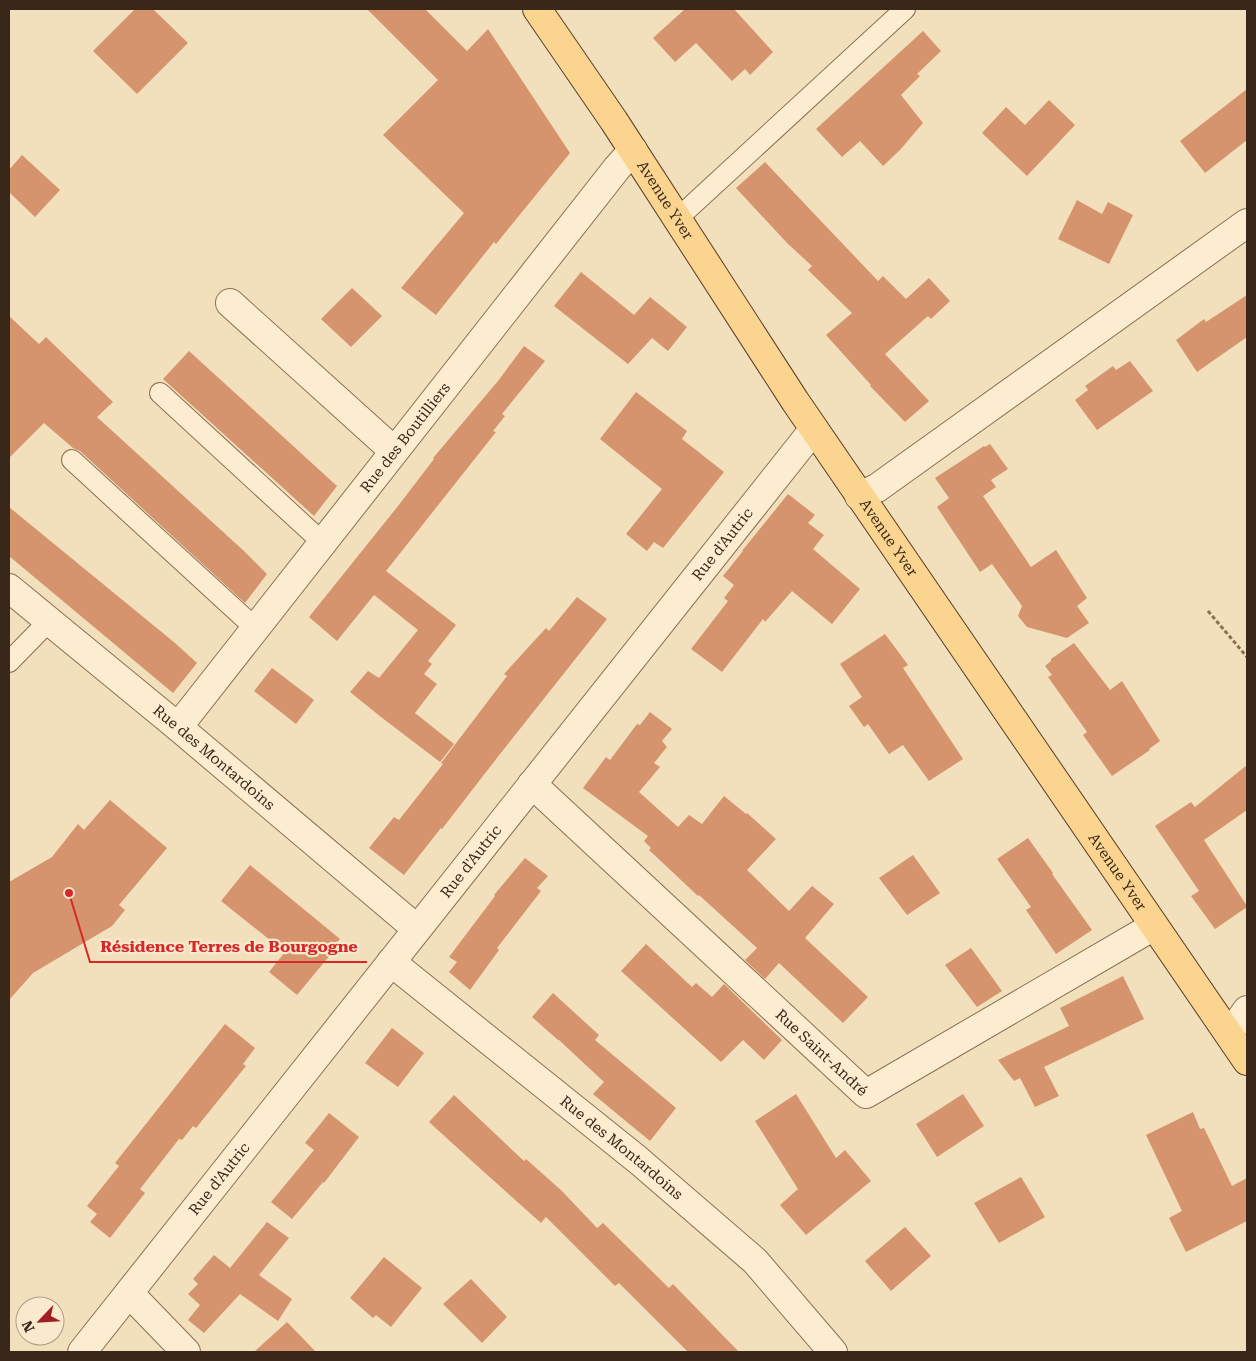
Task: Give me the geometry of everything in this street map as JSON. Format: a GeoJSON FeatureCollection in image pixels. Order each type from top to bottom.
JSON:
{"type":"FeatureCollection","features":[{"type":"Feature","properties":{"kind":"main road","name":"Avenue Yver"},"geometry":{"type":"LineString","coordinates":[[536,9],[633,150],[859,496],[1247,1061]]}},
{"type":"Feature","properties":{"kind":"street","name":"Rue des Boutilliers"},"geometry":{"type":"LineString","coordinates":[[178,727],[633,150]]}},
{"type":"Feature","properties":{"kind":"street"},"geometry":{"type":"LineString","coordinates":[[859,496],[877,488],[1247,223]]}},
{"type":"Feature","properties":{"kind":"street"},"geometry":{"type":"LineString","coordinates":[[230,303],[394,451]]}},
{"type":"Feature","properties":{"kind":"street","name":"Rue d'Autric"},"geometry":{"type":"LineString","coordinates":[[82,1352],[814,429]]}},
{"type":"Feature","properties":{"kind":"street","name":"Rue des Montardoins"},"geometry":{"type":"LineString","coordinates":[[9,588],[178,727],[417,929]]}},
{"type":"Feature","properties":{"kind":"street","name":"Rue Saint-André"},"geometry":{"type":"LineString","coordinates":[[532,784],[866,1094],[1154,926]]}},
{"type":"Feature","properties":{"kind":"street","name":"Rue des Montardoins"},"geometry":{"type":"LineString","coordinates":[[391,962],[638,1160],[755,1261],[833,1352]]}},
{"type":"Feature","properties":{"kind":"street"},"geometry":{"type":"LineString","coordinates":[[1227,1030],[1240,1021],[1247,1010]]}},
{"type":"Feature","properties":{"kind":"street"},"geometry":{"type":"LineString","coordinates":[[129,1293],[186,1352]]}},
{"type":"Feature","properties":{"kind":"lane"},"geometry":{"type":"LineString","coordinates":[[677,219],[905,9]]}},
{"type":"Feature","properties":{"kind":"lane"},"geometry":{"type":"LineString","coordinates":[[160,393],[322,542]]}},
{"type":"Feature","properties":{"kind":"lane"},"geometry":{"type":"LineString","coordinates":[[72,460],[255,628]]}},
{"type":"Feature","properties":{"kind":"lane"},"geometry":{"type":"LineString","coordinates":[[9,662],[49,621]]}},
{"type":"Feature","properties":{"kind":"path"},"geometry":{"type":"LineString","coordinates":[[1208,611],[1247,657]]}},
{"type":"Feature","properties":{"kind":"building"},"geometry":{"type":"Polygon","coordinates":[[[135,9],[153,9],[188,43],[137,94],[93,51],[135,9]]]}},
{"type":"Feature","properties":{"kind":"building"},"geometry":{"type":"Polygon","coordinates":[[[367,9],[425,9],[467,51],[488,29],[570,153],[496,244],[494,242],[436,315],[401,288],[464,213],[383,135],[438,80],[367,9]]]}},
{"type":"Feature","properties":{"kind":"building"},"geometry":{"type":"Polygon","coordinates":[[[685,9],[734,9],[773,52],[750,75],[745,69],[732,81],[696,43],[675,62],[653,38],[685,9]]]}},
{"type":"Feature","properties":{"kind":"building"},"geometry":{"type":"Polygon","coordinates":[[[923,31],[941,51],[917,74],[920,76],[901,95],[923,123],[900,150],[883,166],[860,141],[842,157],[816,129],[923,31]]]}},
{"type":"Feature","properties":{"kind":"building"},"geometry":{"type":"Polygon","coordinates":[[[1247,89],[1247,140],[1205,173],[1180,141],[1247,89]]]}},
{"type":"Feature","properties":{"kind":"building"},"geometry":{"type":"Polygon","coordinates":[[[1049,100],[1075,125],[1027,176],[982,133],[1006,107],[1025,125],[1049,100]]]}},
{"type":"Feature","properties":{"kind":"building"},"geometry":{"type":"Polygon","coordinates":[[[22,155],[60,190],[35,217],[9,192],[9,170],[22,155]]]}},
{"type":"Feature","properties":{"kind":"building"},"geometry":{"type":"Polygon","coordinates":[[[765,162],[878,281],[883,276],[906,299],[929,278],[950,301],[931,319],[928,316],[885,354],[929,401],[905,422],[870,386],[826,335],[852,313],[808,270],[812,266],[788,244],[736,188],[765,162]]]}},
{"type":"Feature","properties":{"kind":"building"},"geometry":{"type":"Polygon","coordinates":[[[1077,200],[1102,214],[1108,202],[1133,215],[1109,264],[1058,239],[1077,200]]]}},
{"type":"Feature","properties":{"kind":"building"},"geometry":{"type":"Polygon","coordinates":[[[581,272],[634,315],[650,297],[687,327],[668,351],[652,338],[628,364],[554,306],[581,272]]]}},
{"type":"Feature","properties":{"kind":"building"},"geometry":{"type":"Polygon","coordinates":[[[352,288],[382,316],[351,347],[321,319],[352,288]]]}},
{"type":"Feature","properties":{"kind":"building"},"geometry":{"type":"Polygon","coordinates":[[[1247,295],[1247,337],[1197,372],[1176,340],[1204,319],[1206,322],[1247,295]]]}},
{"type":"Feature","properties":{"kind":"building"},"geometry":{"type":"Polygon","coordinates":[[[9,316],[39,344],[46,337],[113,402],[97,417],[267,574],[245,603],[80,451],[73,448],[44,423],[9,458],[9,316]]]}},
{"type":"Feature","properties":{"kind":"building"},"geometry":{"type":"Polygon","coordinates":[[[524,346],[545,361],[502,414],[505,416],[493,431],[496,432],[386,571],[456,625],[428,661],[432,664],[424,674],[437,684],[415,713],[454,744],[440,762],[350,692],[368,671],[379,678],[418,630],[374,595],[337,641],[309,617],[398,506],[433,458],[498,381],[524,346]]]}},
{"type":"Feature","properties":{"kind":"building"},"geometry":{"type":"Polygon","coordinates":[[[189,351],[337,486],[314,516],[163,379],[189,351]]]}},
{"type":"Feature","properties":{"kind":"building"},"geometry":{"type":"Polygon","coordinates":[[[1130,361],[1153,391],[1097,430],[1075,400],[1088,390],[1085,386],[1113,366],[1116,370],[1130,361]]]}},
{"type":"Feature","properties":{"kind":"building"},"geometry":{"type":"Polygon","coordinates":[[[636,392],[687,431],[682,439],[724,472],[663,548],[654,542],[647,551],[626,534],[662,489],[600,439],[636,392]]]}},
{"type":"Feature","properties":{"kind":"building"},"geometry":{"type":"Polygon","coordinates":[[[990,444],[1008,469],[991,480],[996,487],[983,496],[1031,567],[1056,550],[1087,598],[1077,606],[1089,623],[1067,638],[1027,627],[1018,616],[1022,606],[992,564],[980,572],[937,507],[949,498],[935,478],[990,444]]]}},
{"type":"Feature","properties":{"kind":"building"},"geometry":{"type":"Polygon","coordinates":[[[788,494],[815,515],[808,523],[824,535],[813,549],[860,589],[832,624],[792,591],[765,622],[763,619],[722,672],[691,649],[728,601],[724,598],[734,585],[723,576],[788,494]]]}},
{"type":"Feature","properties":{"kind":"building"},"geometry":{"type":"Polygon","coordinates":[[[9,507],[197,663],[173,693],[9,556],[9,507]]]}},
{"type":"Feature","properties":{"kind":"building"},"geometry":{"type":"Polygon","coordinates":[[[577,597],[607,619],[404,875],[369,848],[394,817],[399,820],[443,764],[441,763],[507,676],[504,674],[546,628],[549,631],[577,597]]]}},
{"type":"Feature","properties":{"kind":"building"},"geometry":{"type":"Polygon","coordinates":[[[885,634],[908,665],[903,668],[963,759],[929,781],[903,745],[889,754],[868,724],[864,727],[849,706],[862,697],[840,664],[885,634]]]}},
{"type":"Feature","properties":{"kind":"building"},"geometry":{"type":"Polygon","coordinates":[[[1074,643],[1110,690],[1122,681],[1160,741],[1112,776],[1083,735],[1087,732],[1048,677],[1052,675],[1045,666],[1051,659],[1074,643]]]}},
{"type":"Feature","properties":{"kind":"building"},"geometry":{"type":"Polygon","coordinates":[[[272,668],[314,700],[296,724],[254,691],[272,668]]]}},
{"type":"Feature","properties":{"kind":"building"},"geometry":{"type":"Polygon","coordinates":[[[650,712],[672,729],[662,741],[667,747],[654,763],[660,767],[639,792],[678,827],[689,815],[702,824],[724,796],[747,813],[776,839],[747,870],[789,911],[812,886],[834,904],[805,938],[868,997],[843,1023],[779,963],[765,979],[745,960],[757,948],[649,850],[651,848],[644,841],[648,836],[583,788],[606,757],[610,760],[637,724],[640,725],[650,712]]]}},
{"type":"Feature","properties":{"kind":"building"},"geometry":{"type":"Polygon","coordinates":[[[1247,765],[1247,810],[1204,840],[1247,906],[1215,929],[1191,896],[1199,891],[1155,826],[1191,802],[1195,807],[1247,765]]]}},
{"type":"Feature","properties":{"kind":"building"},"geometry":{"type":"Polygon","coordinates":[[[110,800],[167,848],[119,905],[125,910],[112,926],[33,973],[9,1000],[9,882],[52,857],[78,824],[84,830],[110,800]]]}},
{"type":"Feature","properties":{"kind":"building"},"geometry":{"type":"Polygon","coordinates":[[[1028,838],[1092,930],[1056,954],[1026,910],[1031,907],[997,859],[1028,838]]]}},
{"type":"Feature","properties":{"kind":"building"},"geometry":{"type":"Polygon","coordinates":[[[913,855],[940,893],[907,915],[879,878],[913,855]]]}},
{"type":"Feature","properties":{"kind":"building"},"geometry":{"type":"Polygon","coordinates":[[[525,858],[548,876],[537,888],[541,891],[497,948],[499,950],[470,990],[449,972],[457,962],[449,957],[494,895],[525,858]]]}},
{"type":"Feature","properties":{"kind":"building"},"geometry":{"type":"Polygon","coordinates":[[[250,865],[340,939],[329,952],[331,954],[297,995],[269,972],[285,952],[221,901],[250,865]]]}},
{"type":"Feature","properties":{"kind":"building"},"geometry":{"type":"Polygon","coordinates":[[[646,944],[692,987],[696,983],[712,997],[724,984],[782,1040],[764,1060],[743,1040],[721,1062],[621,971],[646,944]]]}},
{"type":"Feature","properties":{"kind":"building"},"geometry":{"type":"Polygon","coordinates":[[[971,948],[1002,991],[977,1007],[945,965],[971,948]]]}},
{"type":"Feature","properties":{"kind":"building"},"geometry":{"type":"Polygon","coordinates":[[[1123,976],[1144,1019],[1044,1067],[1059,1096],[1035,1107],[1020,1078],[1014,1081],[998,1060],[1069,1026],[1060,1008],[1123,976]]]}},
{"type":"Feature","properties":{"kind":"building"},"geometry":{"type":"Polygon","coordinates":[[[553,993],[599,1035],[595,1040],[676,1108],[650,1141],[593,1094],[604,1082],[532,1017],[553,993]]]}},
{"type":"Feature","properties":{"kind":"building"},"geometry":{"type":"Polygon","coordinates":[[[225,1024],[255,1048],[243,1064],[246,1066],[196,1128],[193,1126],[182,1140],[179,1139],[140,1189],[145,1193],[110,1238],[90,1222],[97,1214],[87,1206],[119,1166],[115,1163],[225,1024]]]}},
{"type":"Feature","properties":{"kind":"building"},"geometry":{"type":"Polygon","coordinates":[[[392,1028],[424,1053],[398,1087],[365,1063],[392,1028]]]}},
{"type":"Feature","properties":{"kind":"building"},"geometry":{"type":"Polygon","coordinates":[[[796,1094],[836,1158],[845,1150],[871,1181],[806,1235],[780,1205],[798,1189],[755,1121],[796,1094]]]}},
{"type":"Feature","properties":{"kind":"building"},"geometry":{"type":"Polygon","coordinates":[[[963,1094],[984,1126],[937,1157],[916,1124],[963,1094]]]}},
{"type":"Feature","properties":{"kind":"building"},"geometry":{"type":"Polygon","coordinates":[[[454,1095],[524,1161],[526,1159],[562,1191],[597,1228],[603,1223],[669,1288],[673,1284],[739,1352],[688,1352],[619,1283],[615,1286],[546,1217],[541,1223],[484,1172],[429,1122],[454,1095]]]}},
{"type":"Feature","properties":{"kind":"building"},"geometry":{"type":"Polygon","coordinates":[[[1193,1112],[1200,1129],[1204,1128],[1232,1186],[1247,1178],[1247,1221],[1186,1252],[1169,1218],[1182,1211],[1146,1135],[1193,1112]]]}},
{"type":"Feature","properties":{"kind":"building"},"geometry":{"type":"Polygon","coordinates":[[[329,1113],[359,1137],[324,1183],[292,1219],[271,1202],[314,1150],[305,1143],[329,1113]]]}},
{"type":"Feature","properties":{"kind":"building"},"geometry":{"type":"Polygon","coordinates":[[[1021,1177],[1045,1217],[999,1243],[974,1203],[1021,1177]]]}},
{"type":"Feature","properties":{"kind":"building"},"geometry":{"type":"Polygon","coordinates":[[[267,1222],[289,1238],[259,1275],[292,1299],[278,1321],[240,1294],[204,1333],[188,1320],[200,1305],[188,1294],[198,1284],[193,1279],[214,1255],[230,1268],[267,1222]]]}},
{"type":"Feature","properties":{"kind":"building"},"geometry":{"type":"Polygon","coordinates":[[[905,1227],[931,1256],[891,1291],[865,1261],[905,1227]]]}},
{"type":"Feature","properties":{"kind":"building"},"geometry":{"type":"Polygon","coordinates":[[[384,1257],[422,1288],[391,1327],[376,1315],[373,1318],[350,1298],[384,1257]]]}},
{"type":"Feature","properties":{"kind":"building"},"geometry":{"type":"Polygon","coordinates":[[[471,1279],[507,1317],[482,1343],[443,1304],[471,1279]]]}},
{"type":"Feature","properties":{"kind":"building"},"geometry":{"type":"Polygon","coordinates":[[[287,1322],[316,1352],[254,1352],[287,1322]]]}},
{"type":"Feature","properties":{"kind":"place","name":"Résidence Terres de Bourgogne"},"geometry":{"type":"Point","coordinates":[69,893]}}]}
